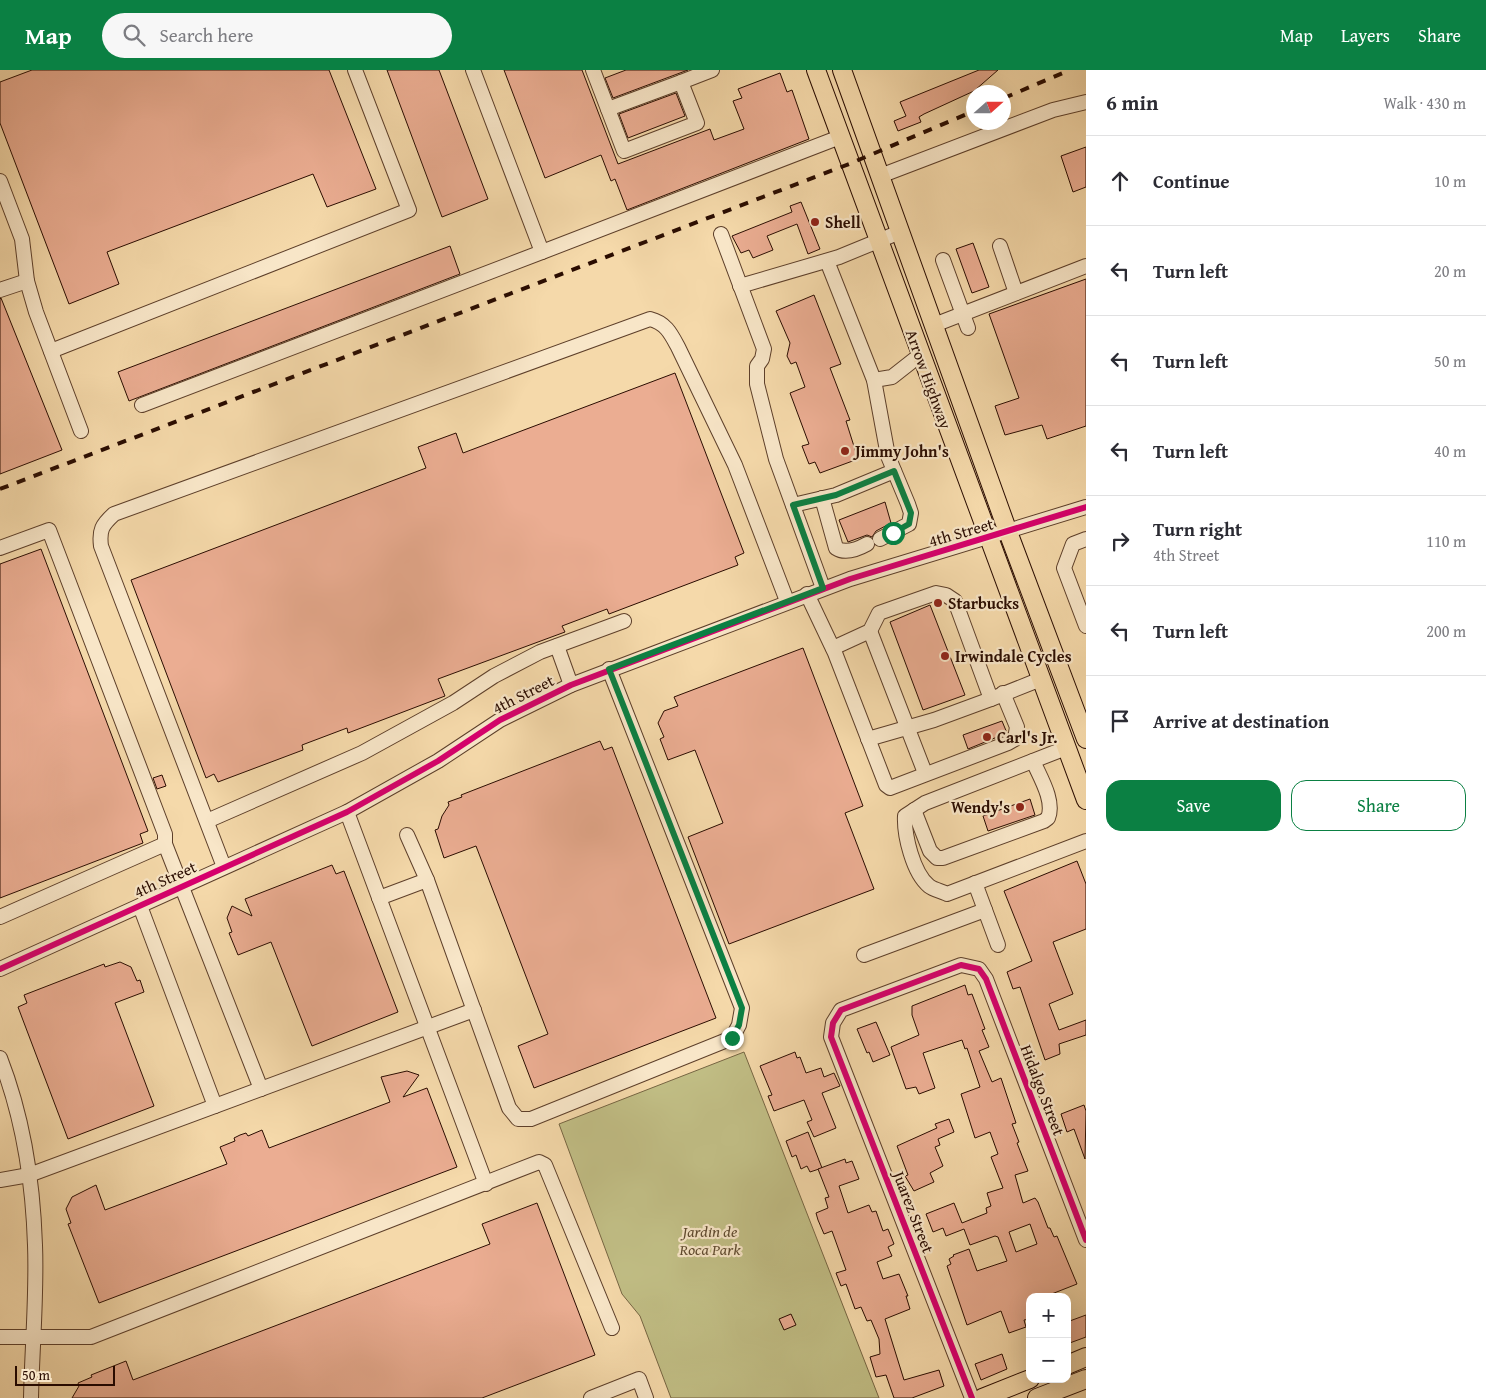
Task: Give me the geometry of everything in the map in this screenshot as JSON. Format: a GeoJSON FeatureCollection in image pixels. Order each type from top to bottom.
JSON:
{"type":"FeatureCollection","features":[{"type":"Feature","properties":{"kind":"main road","name":"Arrow Highway"},"geometry":{"type":"LineString","coordinates":[[816,70],[878,242],[1086,800]]}},
{"type":"Feature","properties":{"kind":"main road","name":"Arrow Highway"},"geometry":{"type":"LineString","coordinates":[[842,70],[1008,532],[1086,739]]}},
{"type":"Feature","properties":{"kind":"main road"},"geometry":{"type":"LineString","coordinates":[[1071,1363],[1086,1357]]}},
{"type":"Feature","properties":{"kind":"main road"},"geometry":{"type":"LineString","coordinates":[[1037,1398],[1086,1379]]}},
{"type":"Feature","properties":{"kind":"main road"},"geometry":{"type":"LineString","coordinates":[[982,1398],[1026,1381]]}},
{"type":"Feature","properties":{"kind":"street"},"geometry":{"type":"LineString","coordinates":[[51,351],[409,210],[355,70]]}},
{"type":"Feature","properties":{"kind":"street"},"geometry":{"type":"LineString","coordinates":[[474,70],[542,252]]}},
{"type":"Feature","properties":{"kind":"street"},"geometry":{"type":"LineString","coordinates":[[608,109],[712,70]]}},
{"type":"Feature","properties":{"kind":"street"},"geometry":{"type":"LineString","coordinates":[[595,71],[624,151],[696,123],[681,82]]}},
{"type":"Feature","properties":{"kind":"street"},"geometry":{"type":"LineString","coordinates":[[880,176],[1053,110],[1086,102]]}},
{"type":"Feature","properties":{"kind":"street"},"geometry":{"type":"LineString","coordinates":[[142,405],[840,138]]}},
{"type":"Feature","properties":{"kind":"street"},"geometry":{"type":"LineString","coordinates":[[0,181],[22,239],[27,281],[81,431]]}},
{"type":"Feature","properties":{"kind":"street"},"geometry":{"type":"LineString","coordinates":[[740,286],[827,261],[900,232]]}},
{"type":"Feature","properties":{"kind":"street"},"geometry":{"type":"LineString","coordinates":[[721,234],[764,349],[762,359],[756,366],[757,384],[776,458],[823,588]]}},
{"type":"Feature","properties":{"kind":"street"},"geometry":{"type":"LineString","coordinates":[[1000,246],[1016,293]]}},
{"type":"Feature","properties":{"kind":"street"},"geometry":{"type":"LineString","coordinates":[[943,260],[968,328]]}},
{"type":"Feature","properties":{"kind":"street"},"geometry":{"type":"LineString","coordinates":[[822,498],[836,548],[841,551],[858,549],[909,524],[911,513],[888,456],[874,380],[827,261]]}},
{"type":"Feature","properties":{"kind":"street"},"geometry":{"type":"LineString","coordinates":[[934,325],[1086,266]]}},
{"type":"Feature","properties":{"kind":"street"},"geometry":{"type":"LineString","coordinates":[[0,290],[27,281]]}},
{"type":"Feature","properties":{"kind":"street"},"geometry":{"type":"LineString","coordinates":[[224,867],[101,546],[99,533],[104,524],[114,514],[650,319],[659,321],[668,329],[735,465],[787,602]]}},
{"type":"Feature","properties":{"kind":"street"},"geometry":{"type":"LineString","coordinates":[[874,380],[892,377],[920,355]]}},
{"type":"Feature","properties":{"kind":"street"},"geometry":{"type":"LineString","coordinates":[[793,505],[836,495],[894,471]]}},
{"type":"Feature","properties":{"kind":"street","name":"4th Street"},"geometry":{"type":"LineString","coordinates":[[0,969],[347,812],[405,780],[500,720],[571,685],[823,588],[1086,507]]}},
{"type":"Feature","properties":{"kind":"street"},"geometry":{"type":"LineString","coordinates":[[0,548],[49,530],[165,834],[165,844],[261,1089]]}},
{"type":"Feature","properties":{"kind":"street"},"geometry":{"type":"LineString","coordinates":[[1086,539],[1073,544],[1064,568],[1086,626]]}},
{"type":"Feature","properties":{"kind":"street"},"geometry":{"type":"LineString","coordinates":[[808,594],[833,648],[886,785],[890,788],[1008,743],[1015,738],[1017,727],[997,696],[955,601],[946,594],[936,592],[879,613],[870,631],[833,648]]}},
{"type":"Feature","properties":{"kind":"street"},"geometry":{"type":"LineString","coordinates":[[207,822],[362,753],[453,703],[494,676],[557,646],[624,620]]}},
{"type":"Feature","properties":{"kind":"street"},"geometry":{"type":"LineString","coordinates":[[870,631],[925,774]]}},
{"type":"Feature","properties":{"kind":"street"},"geometry":{"type":"LineString","coordinates":[[557,646],[571,685]]}},
{"type":"Feature","properties":{"kind":"street"},"geometry":{"type":"LineString","coordinates":[[407,835],[427,880],[509,1108],[518,1119],[531,1119],[732,1038],[739,1025],[742,1008],[609,669]]}},
{"type":"Feature","properties":{"kind":"street"},"geometry":{"type":"LineString","coordinates":[[868,739],[908,727],[1041,679]]}},
{"type":"Feature","properties":{"kind":"street"},"geometry":{"type":"LineString","coordinates":[[1066,748],[925,803],[905,816],[904,833],[917,870],[929,886],[948,894],[1086,841]]}},
{"type":"Feature","properties":{"kind":"street"},"geometry":{"type":"LineString","coordinates":[[914,810],[930,851],[937,858],[943,858],[1044,821],[1050,814],[1049,800],[1034,760]]}},
{"type":"Feature","properties":{"kind":"street"},"geometry":{"type":"LineString","coordinates":[[347,812],[486,1184]]}},
{"type":"Feature","properties":{"kind":"street"},"geometry":{"type":"LineString","coordinates":[[0,917],[165,844]]}},
{"type":"Feature","properties":{"kind":"street"},"geometry":{"type":"LineString","coordinates":[[379,898],[427,880]]}},
{"type":"Feature","properties":{"kind":"street"},"geometry":{"type":"LineString","coordinates":[[975,883],[998,945]]}},
{"type":"Feature","properties":{"kind":"street"},"geometry":{"type":"LineString","coordinates":[[140,906],[215,1106]]}},
{"type":"Feature","properties":{"kind":"street"},"geometry":{"type":"LineString","coordinates":[[864,955],[985,910]]}},
{"type":"Feature","properties":{"kind":"street","name":"Juarez Street"},"geometry":{"type":"LineString","coordinates":[[972,1398],[831,1037],[833,1023],[841,1010],[961,965],[978,969],[986,979]]}},
{"type":"Feature","properties":{"kind":"street","name":"Hidalgo Street"},"geometry":{"type":"LineString","coordinates":[[986,979],[1086,1240]]}},
{"type":"Feature","properties":{"kind":"street"},"geometry":{"type":"LineString","coordinates":[[0,1180],[29,1175],[474,1010]]}},
{"type":"Feature","properties":{"kind":"street"},"geometry":{"type":"LineString","coordinates":[[0,1058],[19,1123],[29,1175],[36,1247],[31,1398]]}},
{"type":"Feature","properties":{"kind":"street"},"geometry":{"type":"LineString","coordinates":[[0,1337],[32,1339],[91,1338],[539,1162],[545,1165],[612,1328]]}},
{"type":"Feature","properties":{"kind":"street"},"geometry":{"type":"LineString","coordinates":[[591,1398],[639,1380],[646,1398]]}},
{"type":"Feature","properties":{"kind":"green space","name":"Jardin de Roca Park"},"geometry":{"type":"Polygon","coordinates":[[[744,1052],[879,1398],[671,1398],[640,1316],[622,1294],[559,1124],[744,1052]]]}},
{"type":"Feature","properties":{"kind":"building"},"geometry":{"type":"Polygon","coordinates":[[[32,70],[329,70],[376,189],[327,207],[313,174],[107,252],[119,284],[69,304],[0,123],[0,82],[32,70]]]}},
{"type":"Feature","properties":{"kind":"building"},"geometry":{"type":"Polygon","coordinates":[[[387,70],[439,70],[488,199],[442,217],[387,70]]]}},
{"type":"Feature","properties":{"kind":"building"},"geometry":{"type":"Polygon","coordinates":[[[504,70],[582,70],[618,164],[710,129],[714,140],[744,129],[733,101],[742,98],[738,89],[780,73],[787,92],[792,90],[809,139],[627,210],[615,179],[611,181],[601,155],[545,178],[504,70]]]}},
{"type":"Feature","properties":{"kind":"building"},"geometry":{"type":"Polygon","coordinates":[[[626,70],[688,70],[613,98],[605,78],[626,70]]]}},
{"type":"Feature","properties":{"kind":"building"},"geometry":{"type":"Polygon","coordinates":[[[979,70],[998,70],[981,85],[966,85],[966,95],[919,117],[921,122],[898,131],[894,121],[906,116],[900,102],[979,70]]]}},
{"type":"Feature","properties":{"kind":"building"},"geometry":{"type":"Polygon","coordinates":[[[676,93],[685,116],[628,138],[619,114],[676,93]]]}},
{"type":"Feature","properties":{"kind":"building"},"geometry":{"type":"Polygon","coordinates":[[[1086,147],[1086,187],[1073,192],[1061,156],[1086,147]]]}},
{"type":"Feature","properties":{"kind":"building"},"geometry":{"type":"Polygon","coordinates":[[[801,202],[820,249],[808,254],[797,224],[767,236],[773,250],[753,258],[749,250],[741,253],[732,236],[792,212],[790,206],[801,202]]]}},
{"type":"Feature","properties":{"kind":"building"},"geometry":{"type":"Polygon","coordinates":[[[973,243],[989,287],[972,293],[956,249],[973,243]]]}},
{"type":"Feature","properties":{"kind":"building"},"geometry":{"type":"Polygon","coordinates":[[[450,246],[460,274],[129,401],[118,372],[450,246]]]}},
{"type":"Feature","properties":{"kind":"building"},"geometry":{"type":"Polygon","coordinates":[[[1086,279],[1086,426],[1047,439],[1042,425],[1005,435],[995,406],[1019,398],[989,314],[1086,279]]]}},
{"type":"Feature","properties":{"kind":"building"},"geometry":{"type":"Polygon","coordinates":[[[814,295],[841,364],[830,368],[850,420],[846,421],[858,459],[820,473],[815,462],[809,464],[802,446],[809,444],[790,393],[805,387],[796,362],[791,364],[787,356],[790,343],[776,311],[814,295]]]}},
{"type":"Feature","properties":{"kind":"building"},"geometry":{"type":"Polygon","coordinates":[[[0,299],[62,450],[0,474],[0,299]]]}},
{"type":"Feature","properties":{"kind":"building"},"geometry":{"type":"Polygon","coordinates":[[[675,373],[744,553],[735,557],[738,565],[609,614],[607,609],[562,626],[565,632],[438,679],[445,696],[348,733],[347,728],[302,745],[303,750],[218,782],[214,774],[206,778],[131,580],[426,468],[418,447],[456,433],[463,453],[675,373]]]}},
{"type":"Feature","properties":{"kind":"building"},"geometry":{"type":"Polygon","coordinates":[[[885,502],[891,523],[876,531],[872,537],[867,535],[848,542],[839,520],[885,502]]]}},
{"type":"Feature","properties":{"kind":"building"},"geometry":{"type":"Polygon","coordinates":[[[41,549],[148,831],[140,834],[143,843],[0,898],[0,564],[41,549]]]}},
{"type":"Feature","properties":{"kind":"building"},"geometry":{"type":"Polygon","coordinates":[[[930,605],[965,695],[923,710],[890,622],[930,605]]]}},
{"type":"Feature","properties":{"kind":"building"},"geometry":{"type":"Polygon","coordinates":[[[803,648],[863,806],[845,813],[874,889],[729,944],[688,837],[723,823],[695,750],[668,760],[660,739],[664,737],[658,723],[664,711],[678,706],[674,697],[803,648]]]}},
{"type":"Feature","properties":{"kind":"building","name":"Carl's Jr."},"geometry":{"type":"Polygon","coordinates":[[[1002,721],[1007,733],[968,749],[963,735],[1002,721]]]}},
{"type":"Feature","properties":{"kind":"building"},"geometry":{"type":"Polygon","coordinates":[[[600,741],[604,750],[612,747],[716,1018],[534,1088],[518,1046],[548,1034],[476,846],[444,858],[435,830],[438,829],[442,816],[449,805],[448,802],[462,797],[461,795],[600,741]]]}},
{"type":"Feature","properties":{"kind":"building"},"geometry":{"type":"Polygon","coordinates":[[[162,775],[166,786],[157,789],[153,778],[162,775]]]}},
{"type":"Feature","properties":{"kind":"building","name":"Wendy's"},"geometry":{"type":"Polygon","coordinates":[[[1030,799],[1035,815],[988,831],[983,816],[1030,799]]]}},
{"type":"Feature","properties":{"kind":"building"},"geometry":{"type":"Polygon","coordinates":[[[1077,861],[1086,884],[1086,929],[1053,942],[1073,994],[1049,1004],[1059,1030],[1086,1020],[1086,1035],[1059,1044],[1060,1054],[1045,1060],[1020,987],[1013,989],[1007,972],[1032,961],[1004,891],[1077,861]]]}},
{"type":"Feature","properties":{"kind":"building"},"geometry":{"type":"Polygon","coordinates":[[[332,865],[336,874],[344,871],[398,1012],[312,1046],[271,942],[238,955],[229,933],[232,932],[227,918],[232,906],[252,916],[245,899],[332,865]]]}},
{"type":"Feature","properties":{"kind":"building"},"geometry":{"type":"Polygon","coordinates":[[[120,962],[131,967],[137,981],[140,980],[144,992],[115,1003],[154,1106],[68,1139],[18,1007],[27,1003],[24,995],[104,964],[105,967],[120,962]]]}},
{"type":"Feature","properties":{"kind":"building"},"geometry":{"type":"Polygon","coordinates":[[[965,985],[968,995],[972,994],[985,1029],[982,1030],[989,1047],[979,1051],[992,1082],[1001,1078],[1016,1123],[1012,1124],[1019,1142],[1017,1143],[1028,1171],[1015,1175],[1023,1203],[1035,1198],[1038,1202],[1048,1228],[1050,1228],[1054,1237],[1057,1236],[1077,1284],[1054,1293],[1026,1293],[1026,1320],[1024,1320],[1026,1327],[1009,1333],[1001,1311],[967,1325],[947,1266],[951,1264],[949,1259],[953,1255],[969,1249],[977,1271],[1007,1261],[998,1237],[995,1236],[970,1245],[964,1229],[946,1236],[943,1228],[933,1232],[926,1214],[954,1203],[962,1223],[987,1213],[986,1208],[991,1206],[987,1193],[1003,1188],[991,1157],[998,1154],[990,1132],[975,1138],[961,1094],[980,1087],[967,1048],[965,1049],[962,1040],[923,1053],[935,1088],[919,1094],[916,1087],[906,1089],[891,1047],[919,1035],[912,1015],[912,1006],[965,985]],[[1030,1224],[1009,1232],[1016,1252],[1037,1244],[1030,1224]]]}},
{"type":"Feature","properties":{"kind":"building"},"geometry":{"type":"Polygon","coordinates":[[[876,1022],[890,1055],[873,1062],[857,1029],[876,1022]]]}},
{"type":"Feature","properties":{"kind":"building"},"geometry":{"type":"Polygon","coordinates":[[[795,1052],[797,1058],[800,1057],[806,1073],[821,1068],[824,1077],[834,1073],[840,1086],[822,1093],[836,1128],[814,1137],[807,1122],[812,1120],[804,1100],[774,1111],[768,1096],[772,1095],[760,1066],[795,1052]]]}},
{"type":"Feature","properties":{"kind":"building"},"geometry":{"type":"Polygon","coordinates":[[[407,1071],[419,1075],[403,1097],[427,1088],[457,1167],[99,1303],[68,1224],[71,1223],[66,1209],[72,1197],[96,1185],[105,1210],[227,1164],[220,1147],[235,1141],[234,1138],[240,1135],[246,1133],[248,1136],[262,1130],[269,1148],[390,1102],[381,1077],[407,1071]]]}},
{"type":"Feature","properties":{"kind":"building"},"geometry":{"type":"Polygon","coordinates":[[[1084,1105],[1086,1111],[1085,1159],[1074,1129],[1067,1132],[1061,1114],[1084,1105]]]}},
{"type":"Feature","properties":{"kind":"building"},"geometry":{"type":"Polygon","coordinates":[[[949,1119],[954,1132],[938,1139],[940,1145],[935,1147],[943,1166],[930,1173],[934,1182],[914,1191],[905,1176],[908,1175],[897,1146],[937,1128],[935,1124],[949,1119]]]}},
{"type":"Feature","properties":{"kind":"building"},"geometry":{"type":"Polygon","coordinates":[[[808,1132],[822,1168],[810,1172],[807,1166],[801,1169],[796,1155],[792,1157],[786,1141],[808,1132]]]}},
{"type":"Feature","properties":{"kind":"building"},"geometry":{"type":"Polygon","coordinates":[[[845,1159],[846,1163],[852,1161],[859,1179],[839,1186],[848,1213],[869,1205],[872,1212],[876,1211],[883,1231],[888,1229],[894,1244],[888,1247],[892,1256],[877,1262],[883,1279],[899,1274],[908,1296],[906,1296],[910,1309],[885,1319],[904,1380],[939,1370],[944,1386],[912,1398],[894,1398],[886,1375],[876,1377],[870,1357],[880,1354],[879,1339],[871,1320],[867,1321],[861,1307],[855,1309],[846,1284],[841,1286],[836,1273],[846,1270],[832,1231],[824,1234],[816,1213],[828,1208],[825,1198],[829,1197],[818,1169],[845,1159]]]}},
{"type":"Feature","properties":{"kind":"building"},"geometry":{"type":"Polygon","coordinates":[[[537,1203],[595,1355],[482,1398],[72,1398],[79,1386],[78,1383],[92,1377],[91,1375],[126,1361],[133,1380],[490,1244],[482,1224],[537,1203]]]}},
{"type":"Feature","properties":{"kind":"building"},"geometry":{"type":"Polygon","coordinates":[[[791,1314],[796,1325],[784,1330],[779,1319],[791,1314]]]}},
{"type":"Feature","properties":{"kind":"building"},"geometry":{"type":"Polygon","coordinates":[[[1086,1315],[1086,1337],[1071,1343],[1071,1321],[1086,1315]]]}},
{"type":"Feature","properties":{"kind":"building"},"geometry":{"type":"Polygon","coordinates":[[[1002,1354],[1007,1369],[981,1380],[975,1364],[1002,1354]]]}},
{"type":"Feature","properties":{"kind":"railway"},"geometry":{"type":"LineString","coordinates":[[1011,95],[1070,70]]}},
{"type":"Feature","properties":{"kind":"railway"},"geometry":{"type":"LineString","coordinates":[[0,489],[849,164],[966,114]]}},
{"type":"Feature","properties":{"kind":"cycle path"},"geometry":{"type":"LineString","coordinates":[[0,969],[347,812],[438,761],[500,720],[571,685],[850,579],[1086,507]]}},
{"type":"Feature","properties":{"kind":"cycle path"},"geometry":{"type":"LineString","coordinates":[[972,1398],[831,1037],[833,1023],[841,1010],[961,965],[979,969],[986,979],[1086,1240]]}},
{"type":"Feature","properties":{"kind":"place","name":"Shell"},"geometry":{"type":"Point","coordinates":[815,222]}},
{"type":"Feature","properties":{"kind":"place","name":"Jimmy John's"},"geometry":{"type":"Point","coordinates":[845,451]}},
{"type":"Feature","properties":{"kind":"place","name":"Starbucks"},"geometry":{"type":"Point","coordinates":[938,603]}},
{"type":"Feature","properties":{"kind":"place","name":"Irwindale Cycles"},"geometry":{"type":"Point","coordinates":[945,656]}},
{"type":"Feature","properties":{"kind":"place","name":"Carl's Jr."},"geometry":{"type":"Point","coordinates":[987,737]}},
{"type":"Feature","properties":{"kind":"place","name":"Wendy's"},"geometry":{"type":"Point","coordinates":[1020,807]}},
{"type":"Feature","properties":{"kind":"route"},"geometry":{"type":"LineString","coordinates":[[732,1038],[739,1025],[742,1008],[609,669],[823,588],[816,564],[793,505],[836,495],[894,471],[911,513],[909,524],[893,533]]}}]}
